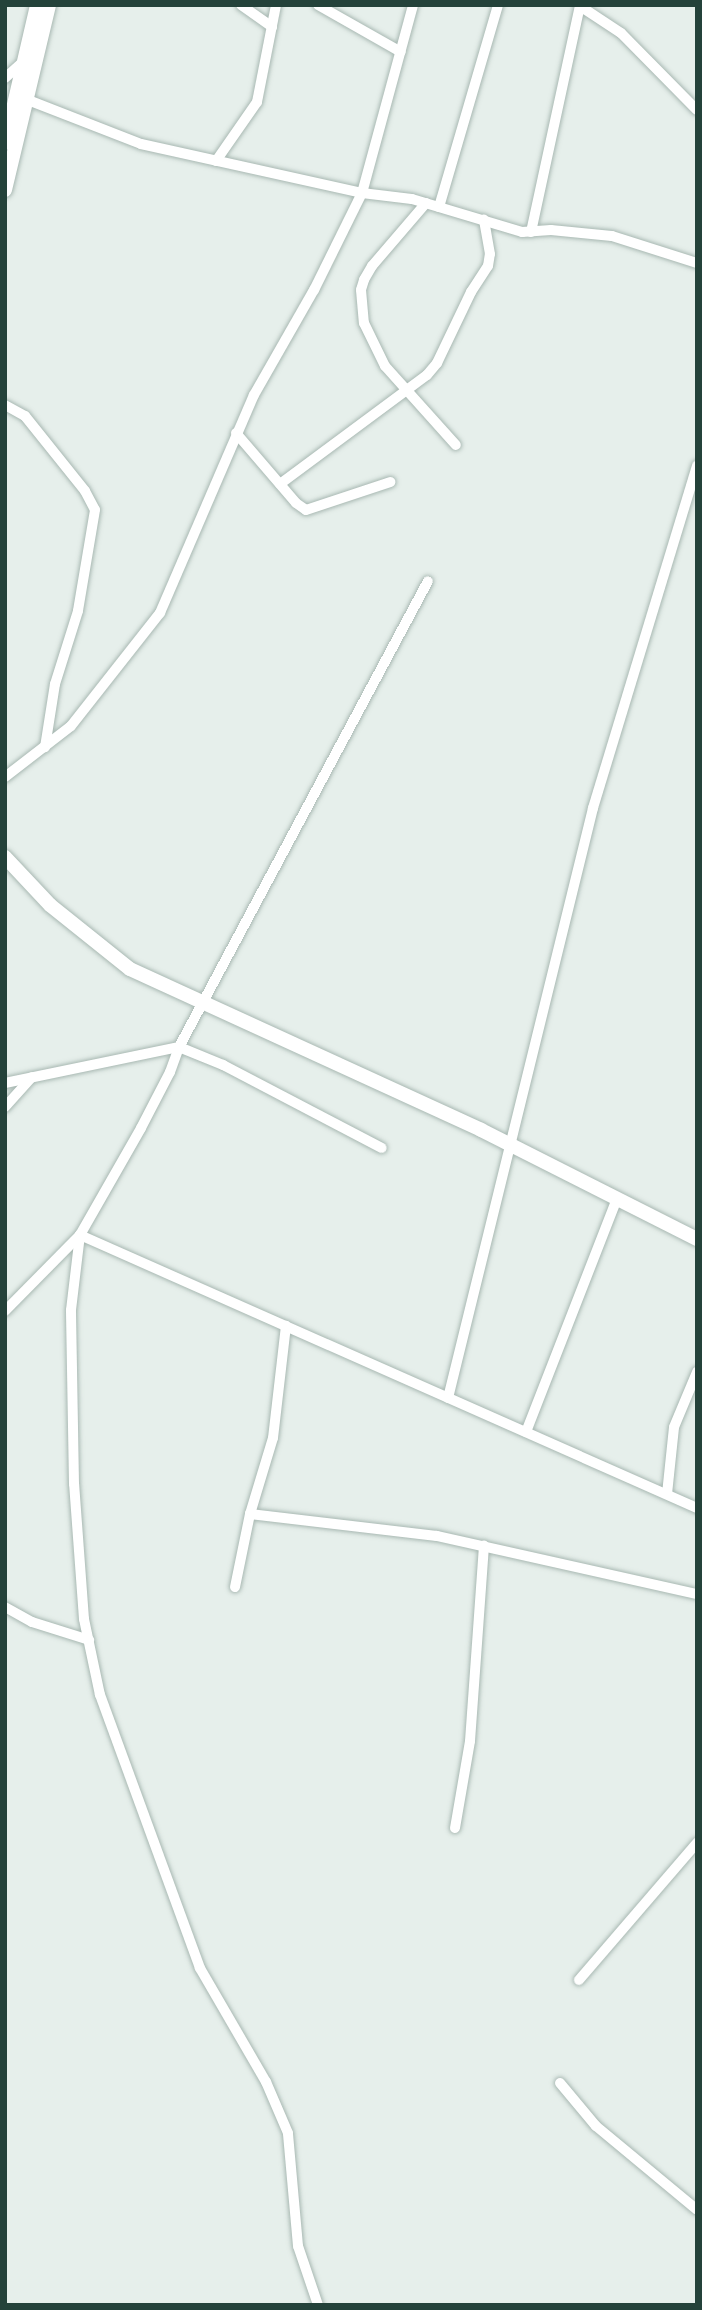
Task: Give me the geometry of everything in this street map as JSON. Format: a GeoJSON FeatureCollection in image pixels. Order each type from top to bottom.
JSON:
{"type":"FeatureCollection","features":[{"type":"Feature","properties":{"kind":"street"},"geometry":{"type":"LineString","coordinates":[[5,143],[37,5]]}},
{"type":"Feature","properties":{"kind":"street"},"geometry":{"type":"LineString","coordinates":[[5,191],[49,5]]}},
{"type":"Feature","properties":{"kind":"street"},"geometry":{"type":"LineString","coordinates":[[241,5],[272,27]]}},
{"type":"Feature","properties":{"kind":"street"},"geometry":{"type":"LineString","coordinates":[[216,161],[257,102],[276,5]]}},
{"type":"Feature","properties":{"kind":"street"},"geometry":{"type":"LineString","coordinates":[[318,5],[401,52]]}},
{"type":"Feature","properties":{"kind":"street"},"geometry":{"type":"LineString","coordinates":[[5,777],[71,726],[160,614],[211,500],[236,433],[280,346],[314,290],[362,193],[414,5]]}},
{"type":"Feature","properties":{"kind":"street"},"geometry":{"type":"LineString","coordinates":[[439,207],[498,5]]}},
{"type":"Feature","properties":{"kind":"street"},"geometry":{"type":"LineString","coordinates":[[531,232],[580,6],[621,33],[697,110]]}},
{"type":"Feature","properties":{"kind":"street"},"geometry":{"type":"LineString","coordinates":[[5,78],[23,62],[37,56]]}},
{"type":"Feature","properties":{"kind":"street"},"geometry":{"type":"LineString","coordinates":[[28,100],[93,128],[141,144],[362,193],[426,203],[531,232],[612,236],[697,263]]}},
{"type":"Feature","properties":{"kind":"street"},"geometry":{"type":"LineString","coordinates":[[426,203],[372,266],[361,290],[364,323],[385,366],[456,445]]}},
{"type":"Feature","properties":{"kind":"street"},"geometry":{"type":"LineString","coordinates":[[280,484],[408,389],[437,363],[471,292],[488,266],[490,254],[484,220]]}},
{"type":"Feature","properties":{"kind":"street"},"geometry":{"type":"LineString","coordinates":[[5,405],[24,416],[85,491],[95,510],[78,611],[55,684],[45,747]]}},
{"type":"Feature","properties":{"kind":"street"},"geometry":{"type":"LineString","coordinates":[[236,433],[296,503],[306,510],[390,482]]}},
{"type":"Feature","properties":{"kind":"street"},"geometry":{"type":"LineString","coordinates":[[448,1398],[512,1146],[593,807],[697,465]]}},
{"type":"Feature","properties":{"kind":"street"},"geometry":{"type":"LineString","coordinates":[[5,1311],[80,1236],[141,1128],[170,1072],[179,1047],[206,1002],[428,581]]}},
{"type":"Feature","properties":{"kind":"street"},"geometry":{"type":"LineString","coordinates":[[5,858],[50,905],[130,969],[512,1146],[697,1238]]}},
{"type":"Feature","properties":{"kind":"street"},"geometry":{"type":"LineString","coordinates":[[5,1083],[179,1047],[223,1065],[382,1148]]}},
{"type":"Feature","properties":{"kind":"street"},"geometry":{"type":"LineString","coordinates":[[5,1107],[32,1077]]}},
{"type":"Feature","properties":{"kind":"street"},"geometry":{"type":"LineString","coordinates":[[526,1432],[617,1198]]}},
{"type":"Feature","properties":{"kind":"street"},"geometry":{"type":"LineString","coordinates":[[80,1236],[697,1507]]}},
{"type":"Feature","properties":{"kind":"street"},"geometry":{"type":"LineString","coordinates":[[80,1236],[71,1310],[73,1471],[84,1619],[100,1695],[200,1968],[266,2082],[288,2133],[298,2246],[318,2305]]}},
{"type":"Feature","properties":{"kind":"street"},"geometry":{"type":"LineString","coordinates":[[235,1587],[250,1514],[273,1438],[286,1326]]}},
{"type":"Feature","properties":{"kind":"street"},"geometry":{"type":"LineString","coordinates":[[667,1494],[674,1427],[697,1373]]}},
{"type":"Feature","properties":{"kind":"street"},"geometry":{"type":"LineString","coordinates":[[250,1514],[438,1536],[697,1594]]}},
{"type":"Feature","properties":{"kind":"street"},"geometry":{"type":"LineString","coordinates":[[455,1828],[470,1741],[484,1546]]}},
{"type":"Feature","properties":{"kind":"street"},"geometry":{"type":"LineString","coordinates":[[5,1607],[32,1622],[89,1640]]}},
{"type":"Feature","properties":{"kind":"street"},"geometry":{"type":"LineString","coordinates":[[579,1980],[697,1843]]}},
{"type":"Feature","properties":{"kind":"street"},"geometry":{"type":"LineString","coordinates":[[560,2083],[596,2126],[697,2210]]}}]}
